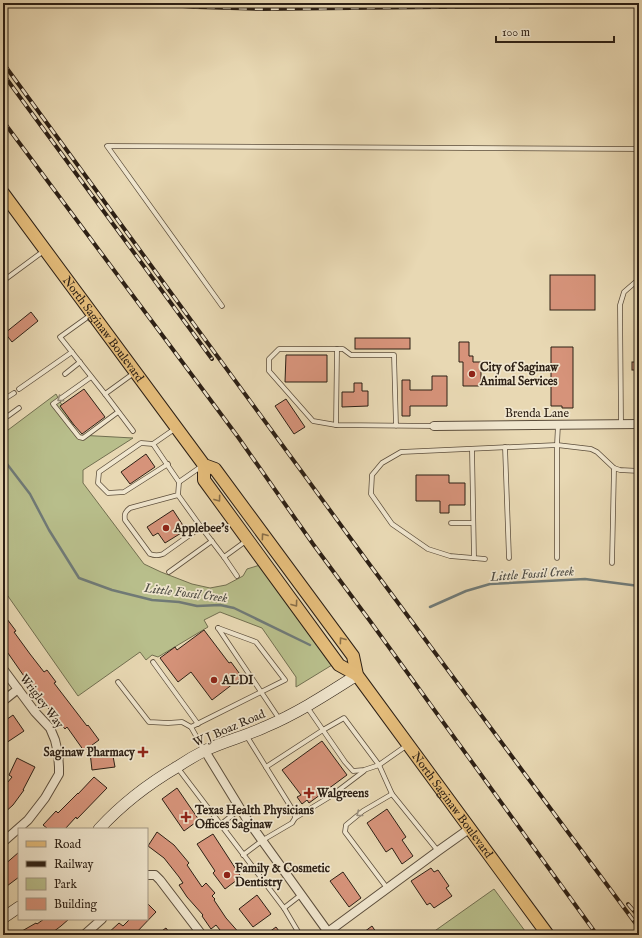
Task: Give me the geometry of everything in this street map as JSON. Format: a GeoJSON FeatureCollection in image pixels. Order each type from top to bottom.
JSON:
{"type":"FeatureCollection","features":[{"type":"Feature","properties":{"kind":"main road","name":"North Saginaw Boulevard"},"geometry":{"type":"LineString","coordinates":[[3,193],[204,465],[215,469],[353,656],[358,675],[548,935]]}},
{"type":"Feature","properties":{"kind":"main road","name":"North Saginaw Boulevard"},"geometry":{"type":"LineString","coordinates":[[204,465],[204,480],[339,665],[358,675]]}},
{"type":"Feature","properties":{"kind":"main road","name":"W J Boaz Road"},"geometry":{"type":"LineString","coordinates":[[100,828],[139,791],[156,779],[204,751],[265,728],[307,706],[358,675]]}},
{"type":"Feature","properties":{"kind":"main road"},"geometry":{"type":"LineString","coordinates":[[3,918],[18,908]]}},
{"type":"Feature","properties":{"kind":"street","name":"Brenda Lane"},"geometry":{"type":"LineString","coordinates":[[434,426],[639,424]]}},
{"type":"Feature","properties":{"kind":"street","name":"Wrigley Way"},"geometry":{"type":"LineString","coordinates":[[3,669],[35,712],[50,728],[58,753],[59,774],[45,798],[28,820],[19,828]]}},
{"type":"Feature","properties":{"kind":"street"},"geometry":{"type":"LineString","coordinates":[[3,701],[18,689]]}},
{"type":"Feature","properties":{"kind":"street"},"geometry":{"type":"LineString","coordinates":[[204,751],[241,809],[302,894],[326,934],[470,828]]}},
{"type":"Feature","properties":{"kind":"street","name":"Wrigley Way"},"geometry":{"type":"LineString","coordinates":[[3,842],[18,829]]}},
{"type":"Feature","properties":{"kind":"street"},"geometry":{"type":"LineString","coordinates":[[148,874],[155,876],[160,880],[202,935]]}},
{"type":"Feature","properties":{"kind":"street"},"geometry":{"type":"LineString","coordinates":[[84,935],[101,920]]}},
{"type":"Feature","properties":{"kind":"lane"},"geometry":{"type":"LineString","coordinates":[[222,306],[107,146],[639,149]]}},
{"type":"Feature","properties":{"kind":"lane"},"geometry":{"type":"LineString","coordinates":[[3,281],[45,250]]}},
{"type":"Feature","properties":{"kind":"lane"},"geometry":{"type":"LineString","coordinates":[[621,424],[620,305],[624,292],[639,279]]}},
{"type":"Feature","properties":{"kind":"lane"},"geometry":{"type":"LineString","coordinates":[[92,314],[60,337],[133,431]]}},
{"type":"Feature","properties":{"kind":"lane"},"geometry":{"type":"LineString","coordinates":[[396,426],[394,355],[351,355],[343,349],[278,349],[269,359],[269,371],[313,421],[336,425],[396,426],[434,426]]}},
{"type":"Feature","properties":{"kind":"lane"},"geometry":{"type":"LineString","coordinates":[[336,425],[337,349]]}},
{"type":"Feature","properties":{"kind":"lane"},"geometry":{"type":"LineString","coordinates":[[20,389],[72,352]]}},
{"type":"Feature","properties":{"kind":"lane"},"geometry":{"type":"LineString","coordinates":[[65,374],[80,362]]}},
{"type":"Feature","properties":{"kind":"lane"},"geometry":{"type":"LineString","coordinates":[[105,394],[135,372]]}},
{"type":"Feature","properties":{"kind":"lane"},"geometry":{"type":"LineString","coordinates":[[91,376],[53,404],[79,437],[83,438],[118,412]]}},
{"type":"Feature","properties":{"kind":"lane"},"geometry":{"type":"LineString","coordinates":[[3,400],[14,393]]}},
{"type":"Feature","properties":{"kind":"lane"},"geometry":{"type":"LineString","coordinates":[[3,415],[8,416],[19,408]]}},
{"type":"Feature","properties":{"kind":"lane"},"geometry":{"type":"LineString","coordinates":[[557,558],[558,425]]}},
{"type":"Feature","properties":{"kind":"lane"},"geometry":{"type":"LineString","coordinates":[[168,464],[124,492],[108,493],[98,483],[99,472],[141,444],[153,444],[177,428]]}},
{"type":"Feature","properties":{"kind":"lane"},"geometry":{"type":"LineString","coordinates":[[153,444],[179,482],[178,495],[237,576]]}},
{"type":"Feature","properties":{"kind":"lane"},"geometry":{"type":"LineString","coordinates":[[486,558],[450,556],[428,549],[392,524],[371,494],[372,475],[382,463],[402,452],[557,445],[591,449],[597,452],[614,468],[620,470],[639,471]]}},
{"type":"Feature","properties":{"kind":"lane"},"geometry":{"type":"LineString","coordinates":[[505,447],[509,558]]}},
{"type":"Feature","properties":{"kind":"lane"},"geometry":{"type":"LineString","coordinates":[[472,449],[474,558]]}},
{"type":"Feature","properties":{"kind":"lane"},"geometry":{"type":"LineString","coordinates":[[179,482],[204,465]]}},
{"type":"Feature","properties":{"kind":"lane"},"geometry":{"type":"LineString","coordinates":[[612,563],[614,468]]}},
{"type":"Feature","properties":{"kind":"lane"},"geometry":{"type":"LineString","coordinates":[[178,495],[130,508],[124,515],[125,520],[150,554],[154,556],[163,554],[202,527]]}},
{"type":"Feature","properties":{"kind":"lane"},"geometry":{"type":"LineString","coordinates":[[451,523],[473,523]]}},
{"type":"Feature","properties":{"kind":"lane"},"geometry":{"type":"LineString","coordinates":[[224,558],[248,540]]}},
{"type":"Feature","properties":{"kind":"lane"},"geometry":{"type":"LineString","coordinates":[[169,572],[212,541]]}},
{"type":"Feature","properties":{"kind":"lane"},"geometry":{"type":"LineString","coordinates":[[191,727],[198,724],[262,692],[285,680],[256,642],[218,628],[262,692],[280,720]]}},
{"type":"Feature","properties":{"kind":"lane"},"geometry":{"type":"LineString","coordinates":[[153,662],[198,724]]}},
{"type":"Feature","properties":{"kind":"lane"},"geometry":{"type":"LineString","coordinates":[[118,682],[149,722],[182,722],[191,727],[204,751]]}},
{"type":"Feature","properties":{"kind":"lane"},"geometry":{"type":"LineString","coordinates":[[307,706],[345,762],[353,771],[364,770],[379,765],[408,744]]}},
{"type":"Feature","properties":{"kind":"lane"},"geometry":{"type":"LineString","coordinates":[[266,768],[323,730],[344,718],[379,765],[392,794],[438,851]]}},
{"type":"Feature","properties":{"kind":"lane"},"geometry":{"type":"LineString","coordinates":[[246,735],[294,812],[295,818]]}},
{"type":"Feature","properties":{"kind":"lane"},"geometry":{"type":"LineString","coordinates":[[177,767],[284,908],[300,935]]}},
{"type":"Feature","properties":{"kind":"lane"},"geometry":{"type":"LineString","coordinates":[[243,855],[263,840],[292,823],[295,818],[331,796],[364,770]]}},
{"type":"Feature","properties":{"kind":"lane"},"geometry":{"type":"LineString","coordinates":[[387,888],[345,832],[346,825],[363,811],[392,794]]}},
{"type":"Feature","properties":{"kind":"lane"},"geometry":{"type":"LineString","coordinates":[[220,825],[241,809]]}},
{"type":"Feature","properties":{"kind":"lane"},"geometry":{"type":"LineString","coordinates":[[284,908],[302,894]]}},
{"type":"Feature","properties":{"kind":"green space"},"geometry":{"type":"Polygon","coordinates":[[[56,394],[78,435],[133,438],[83,470],[83,483],[144,564],[192,584],[210,588],[226,585],[243,576],[247,569],[260,565],[332,665],[296,687],[296,677],[262,628],[220,612],[204,620],[208,627],[158,657],[152,655],[146,660],[140,652],[78,696],[3,589],[4,433],[56,394]]]}},
{"type":"Feature","properties":{"kind":"green space"},"geometry":{"type":"Polygon","coordinates":[[[494,889],[528,935],[429,935],[494,889]]]}},
{"type":"Feature","properties":{"kind":"building"},"geometry":{"type":"Polygon","coordinates":[[[550,275],[595,275],[595,310],[550,310],[550,275]]]}},
{"type":"Feature","properties":{"kind":"building"},"geometry":{"type":"Polygon","coordinates":[[[31,312],[38,321],[12,342],[5,333],[31,312]]]}},
{"type":"Feature","properties":{"kind":"building"},"geometry":{"type":"Polygon","coordinates":[[[355,338],[410,338],[410,349],[355,349],[355,338]]]}},
{"type":"Feature","properties":{"kind":"building","name":"City of Saginaw Animal Services"},"geometry":{"type":"Polygon","coordinates":[[[459,342],[469,342],[469,356],[473,356],[473,362],[481,362],[481,386],[463,386],[463,362],[459,362],[459,342]]]}},
{"type":"Feature","properties":{"kind":"building"},"geometry":{"type":"Polygon","coordinates":[[[551,347],[573,347],[573,408],[551,406],[551,347]]]}},
{"type":"Feature","properties":{"kind":"building"},"geometry":{"type":"Polygon","coordinates":[[[286,355],[327,355],[327,382],[285,382],[286,355]]]}},
{"type":"Feature","properties":{"kind":"building"},"geometry":{"type":"Polygon","coordinates":[[[632,362],[639,362],[639,370],[632,370],[632,362]]]}},
{"type":"Feature","properties":{"kind":"building"},"geometry":{"type":"Polygon","coordinates":[[[432,376],[447,376],[447,406],[410,406],[410,416],[402,416],[402,380],[410,380],[410,390],[432,390],[432,376]]]}},
{"type":"Feature","properties":{"kind":"building"},"geometry":{"type":"Polygon","coordinates":[[[354,383],[362,383],[362,391],[368,391],[368,406],[342,407],[342,392],[354,392],[354,383]]]}},
{"type":"Feature","properties":{"kind":"building"},"geometry":{"type":"Polygon","coordinates":[[[84,389],[105,417],[82,434],[60,406],[84,389]]]}},
{"type":"Feature","properties":{"kind":"building"},"geometry":{"type":"Polygon","coordinates":[[[286,399],[305,427],[294,434],[275,406],[286,399]]]}},
{"type":"Feature","properties":{"kind":"building"},"geometry":{"type":"Polygon","coordinates":[[[146,454],[155,467],[130,484],[121,472],[146,454]]]}},
{"type":"Feature","properties":{"kind":"building"},"geometry":{"type":"Polygon","coordinates":[[[416,475],[449,475],[449,483],[465,483],[465,505],[449,505],[449,513],[440,513],[440,501],[416,501],[416,475]]]}},
{"type":"Feature","properties":{"kind":"building","name":"Applebee's"},"geometry":{"type":"Polygon","coordinates":[[[173,510],[186,530],[165,543],[158,533],[153,536],[147,527],[173,510]]]}},
{"type":"Feature","properties":{"kind":"building"},"geometry":{"type":"Polygon","coordinates":[[[7,619],[16,631],[14,632],[30,654],[44,672],[47,670],[56,682],[54,683],[99,740],[84,751],[67,727],[65,729],[41,699],[42,698],[26,679],[3,646],[3,622],[7,619]]]}},
{"type":"Feature","properties":{"kind":"building"},"geometry":{"type":"Polygon","coordinates":[[[204,630],[229,663],[231,662],[242,677],[212,700],[191,672],[178,682],[160,658],[175,647],[177,650],[204,630]]]}},
{"type":"Feature","properties":{"kind":"building"},"geometry":{"type":"Polygon","coordinates":[[[13,715],[24,731],[3,745],[3,722],[13,715]]]}},
{"type":"Feature","properties":{"kind":"building","name":"Walgreens"},"geometry":{"type":"Polygon","coordinates":[[[322,741],[347,775],[309,803],[307,800],[302,804],[297,797],[301,795],[282,770],[322,741]]]}},
{"type":"Feature","properties":{"kind":"building"},"geometry":{"type":"Polygon","coordinates":[[[107,750],[108,757],[113,756],[115,767],[92,770],[90,752],[107,750]]]}},
{"type":"Feature","properties":{"kind":"building"},"geometry":{"type":"Polygon","coordinates":[[[17,758],[35,767],[24,790],[13,805],[3,814],[3,788],[12,777],[9,775],[17,758]]]}},
{"type":"Feature","properties":{"kind":"building"},"geometry":{"type":"Polygon","coordinates":[[[94,777],[107,788],[77,819],[76,817],[66,828],[47,828],[43,825],[56,811],[58,813],[94,777]]]}},
{"type":"Feature","properties":{"kind":"building"},"geometry":{"type":"Polygon","coordinates":[[[177,788],[199,820],[184,831],[162,799],[177,788]]]}},
{"type":"Feature","properties":{"kind":"building"},"geometry":{"type":"Polygon","coordinates":[[[387,809],[406,837],[402,840],[413,856],[402,864],[392,848],[386,852],[367,823],[387,809]]]}},
{"type":"Feature","properties":{"kind":"building"},"geometry":{"type":"Polygon","coordinates":[[[157,832],[174,845],[189,863],[187,865],[202,887],[206,883],[215,893],[212,896],[215,899],[214,900],[226,918],[241,935],[224,935],[216,925],[211,929],[202,916],[203,915],[187,897],[179,885],[183,883],[179,877],[164,858],[148,846],[157,832]]]}},
{"type":"Feature","properties":{"kind":"building"},"geometry":{"type":"Polygon","coordinates":[[[213,834],[241,877],[225,889],[213,873],[215,871],[197,844],[213,834]]]}},
{"type":"Feature","properties":{"kind":"building"},"geometry":{"type":"Polygon","coordinates":[[[18,853],[18,878],[3,889],[3,866],[18,853]]]}},
{"type":"Feature","properties":{"kind":"building"},"geometry":{"type":"Polygon","coordinates":[[[431,868],[434,872],[438,870],[449,886],[446,888],[452,896],[434,908],[430,903],[427,905],[411,881],[431,868]]]}},
{"type":"Feature","properties":{"kind":"building"},"geometry":{"type":"Polygon","coordinates":[[[343,872],[361,898],[349,907],[330,881],[343,872]]]}},
{"type":"Feature","properties":{"kind":"building"},"geometry":{"type":"Polygon","coordinates":[[[257,895],[271,914],[253,927],[239,909],[257,895]]]}},
{"type":"Feature","properties":{"kind":"building"},"geometry":{"type":"Polygon","coordinates":[[[148,904],[156,912],[134,935],[106,935],[119,923],[123,926],[129,920],[148,920],[148,904]]]}},
{"type":"Feature","properties":{"kind":"building"},"geometry":{"type":"Polygon","coordinates":[[[43,920],[68,920],[49,935],[47,932],[42,935],[15,935],[36,923],[37,924],[43,920]]]}},
{"type":"Feature","properties":{"kind":"building"},"geometry":{"type":"Polygon","coordinates":[[[372,926],[378,935],[360,935],[372,926]]]}},
{"type":"Feature","properties":{"kind":"building"},"geometry":{"type":"Polygon","coordinates":[[[276,927],[282,935],[265,935],[276,927]]]}},
{"type":"Feature","properties":{"kind":"building"},"geometry":{"type":"Polygon","coordinates":[[[166,928],[171,935],[156,935],[166,928]]]}},
{"type":"Feature","properties":{"kind":"waterway","name":"Little Fossil Creek"},"geometry":{"type":"LineString","coordinates":[[3,454],[7,464],[30,494],[49,530],[79,578],[112,590],[152,600],[179,602],[197,606],[220,605],[234,608],[310,645]]}},
{"type":"Feature","properties":{"kind":"waterway","name":"Little Fossil Creek"},"geometry":{"type":"LineString","coordinates":[[430,607],[466,591],[490,584],[585,579],[639,586]]}},
{"type":"Feature","properties":{"kind":"railway"},"geometry":{"type":"LineString","coordinates":[[143,3],[196,7],[261,9],[639,5]]}},
{"type":"Feature","properties":{"kind":"railway"},"geometry":{"type":"LineString","coordinates":[[3,63],[370,565],[639,928]]}},
{"type":"Feature","properties":{"kind":"railway"},"geometry":{"type":"LineString","coordinates":[[3,74],[212,359]]}},
{"type":"Feature","properties":{"kind":"railway"},"geometry":{"type":"LineString","coordinates":[[3,121],[238,437],[313,544],[597,935]]}},
{"type":"Feature","properties":{"kind":"railway"},"geometry":{"type":"LineString","coordinates":[[628,904],[639,917]]}},
{"type":"Feature","properties":{"kind":"place","name":"City of Saginaw Animal Services"},"geometry":{"type":"Point","coordinates":[472,374]}},
{"type":"Feature","properties":{"kind":"place","name":"Applebee's"},"geometry":{"type":"Point","coordinates":[166,528]}},
{"type":"Feature","properties":{"kind":"place","name":"ALDI"},"geometry":{"type":"Point","coordinates":[214,680]}},
{"type":"Feature","properties":{"kind":"place","name":"Saginaw Pharmacy"},"geometry":{"type":"Point","coordinates":[143,752]}},
{"type":"Feature","properties":{"kind":"place","name":"Walgreens"},"geometry":{"type":"Point","coordinates":[309,793]}},
{"type":"Feature","properties":{"kind":"place","name":"Texas Health Physicians Offices Saginaw"},"geometry":{"type":"Point","coordinates":[186,817]}},
{"type":"Feature","properties":{"kind":"place","name":"Family & Cosmetic Dentistry"},"geometry":{"type":"Point","coordinates":[227,875]}}]}
